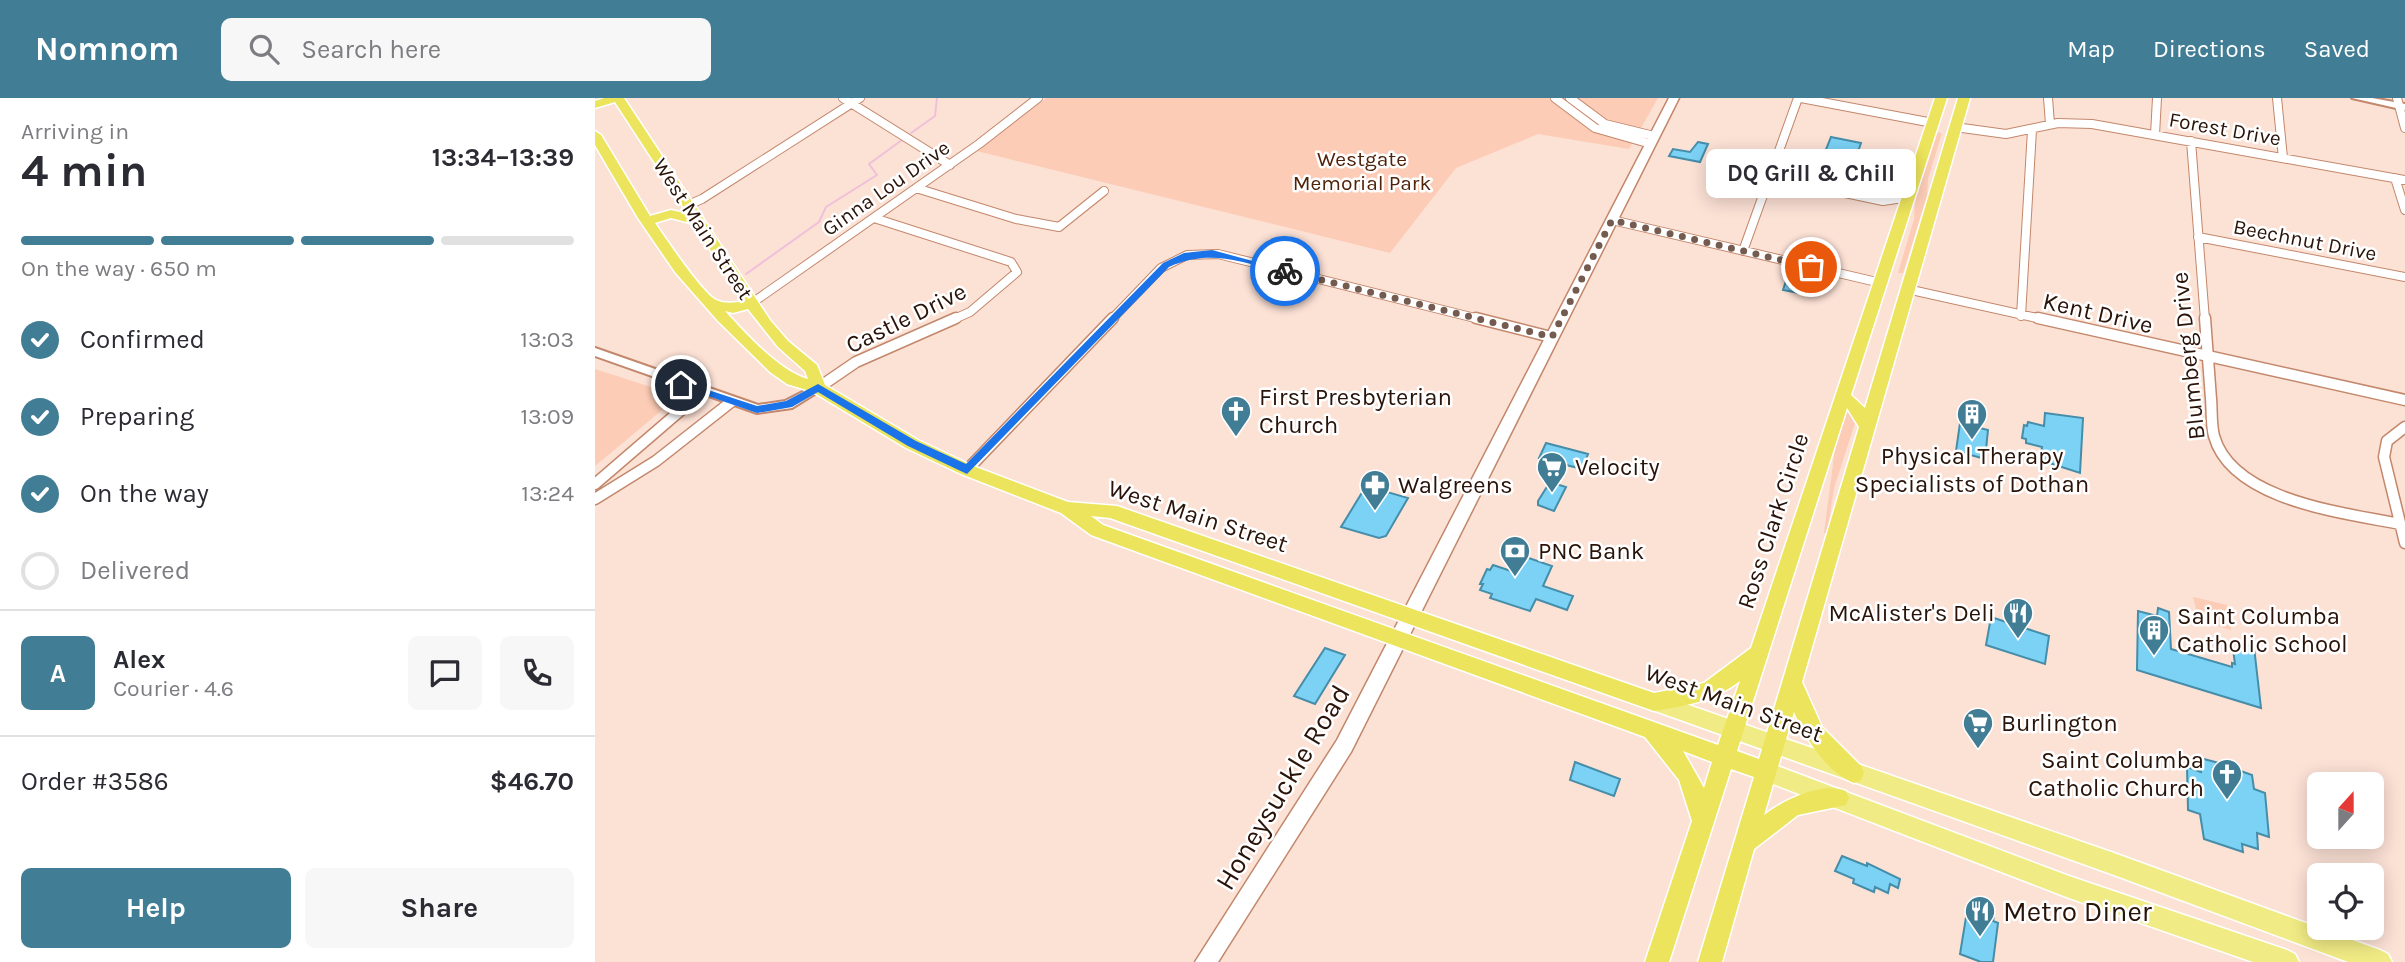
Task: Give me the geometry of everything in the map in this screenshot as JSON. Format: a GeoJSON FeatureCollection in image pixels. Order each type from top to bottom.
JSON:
{"type":"FeatureCollection","features":[{"type":"Feature","properties":{"kind":"highway"},"geometry":{"type":"LineString","coordinates":[[595,104],[616,98]]}},
{"type":"Feature","properties":{"kind":"highway","name":"West Main Street"},"geometry":{"type":"LineString","coordinates":[[616,98],[749,298],[783,344],[812,369],[818,388]]}},
{"type":"Feature","properties":{"kind":"highway"},"geometry":{"type":"LineString","coordinates":[[1710,962],[1963,98]]}},
{"type":"Feature","properties":{"kind":"highway"},"geometry":{"type":"LineString","coordinates":[[1939,104],[1953,133]]}},
{"type":"Feature","properties":{"kind":"highway","name":"Ross Clark Circle"},"geometry":{"type":"LineString","coordinates":[[1657,962],[1939,104]]}},
{"type":"Feature","properties":{"kind":"highway"},"geometry":{"type":"LineString","coordinates":[[1933,123],[1953,133]]}},
{"type":"Feature","properties":{"kind":"highway","name":"West Main Street"},"geometry":{"type":"LineString","coordinates":[[595,135],[643,215],[678,266],[711,304],[775,368],[792,380],[818,388],[903,439],[967,470],[1067,508],[1097,530],[1767,772]]}},
{"type":"Feature","properties":{"kind":"highway"},"geometry":{"type":"LineString","coordinates":[[643,215],[688,205]]}},
{"type":"Feature","properties":{"kind":"highway"},"geometry":{"type":"LineString","coordinates":[[643,215],[671,214],[697,220]]}},
{"type":"Feature","properties":{"kind":"highway"},"geometry":{"type":"LineString","coordinates":[[1888,264],[1896,279],[1907,289]]}},
{"type":"Feature","properties":{"kind":"highway"},"geometry":{"type":"LineString","coordinates":[[1881,283],[1901,306]]}},
{"type":"Feature","properties":{"kind":"highway"},"geometry":{"type":"LineString","coordinates":[[711,304],[743,307],[749,298]]}},
{"type":"Feature","properties":{"kind":"highway"},"geometry":{"type":"LineString","coordinates":[[1854,363],[1862,388],[1876,400]]}},
{"type":"Feature","properties":{"kind":"highway"},"geometry":{"type":"LineString","coordinates":[[1842,397],[1856,406],[1868,428]]}},
{"type":"Feature","properties":{"kind":"highway","name":"West Main Street"},"geometry":{"type":"LineString","coordinates":[[1067,508],[1111,511],[1654,702]]}},
{"type":"Feature","properties":{"kind":"highway"},"geometry":{"type":"LineString","coordinates":[[1654,702],[1707,693],[1720,686],[1757,654]]}},
{"type":"Feature","properties":{"kind":"highway"},"geometry":{"type":"LineString","coordinates":[[1793,682],[1808,726],[1821,743],[1854,773]]}},
{"type":"Feature","properties":{"kind":"highway"},"geometry":{"type":"LineString","coordinates":[[1646,728],[1677,755],[1690,775],[1703,821]]}},
{"type":"Feature","properties":{"kind":"highway"},"geometry":{"type":"LineString","coordinates":[[1747,841],[1793,806],[1837,798]]}},
{"type":"Feature","properties":{"kind":"main road","name":"Honeysuckle Road"},"geometry":{"type":"LineString","coordinates":[[1206,962],[1330,770],[1674,98]]}},
{"type":"Feature","properties":{"kind":"main road","name":"West Main Street"},"geometry":{"type":"LineString","coordinates":[[1654,702],[2380,962]]}},
{"type":"Feature","properties":{"kind":"main road","name":"West Main Street"},"geometry":{"type":"LineString","coordinates":[[1767,772],[2070,887],[2287,962]]}},
{"type":"Feature","properties":{"kind":"street"},"geometry":{"type":"LineString","coordinates":[[843,98],[950,165]]}},
{"type":"Feature","properties":{"kind":"street"},"geometry":{"type":"LineString","coordinates":[[688,205],[702,199],[860,98]]}},
{"type":"Feature","properties":{"kind":"street","name":"Ginna Lou Drive"},"geometry":{"type":"LineString","coordinates":[[749,298],[874,218],[950,165],[1038,98]]}},
{"type":"Feature","properties":{"kind":"street"},"geometry":{"type":"LineString","coordinates":[[1555,98],[1595,128],[1653,140]]}},
{"type":"Feature","properties":{"kind":"street"},"geometry":{"type":"LineString","coordinates":[[1570,98],[1605,124],[1653,140]]}},
{"type":"Feature","properties":{"kind":"street"},"geometry":{"type":"LineString","coordinates":[[1743,251],[1800,98],[1933,123]]}},
{"type":"Feature","properties":{"kind":"street"},"geometry":{"type":"LineString","coordinates":[[2048,98],[2050,124]]}},
{"type":"Feature","properties":{"kind":"street"},"geometry":{"type":"LineString","coordinates":[[2155,135],[2157,98]]}},
{"type":"Feature","properties":{"kind":"street"},"geometry":{"type":"LineString","coordinates":[[2277,98],[2283,158]]}},
{"type":"Feature","properties":{"kind":"street"},"geometry":{"type":"LineString","coordinates":[[2357,98],[2401,103],[2405,128]]}},
{"type":"Feature","properties":{"kind":"street","name":"Forest Drive"},"geometry":{"type":"LineString","coordinates":[[1953,133],[1996,133],[2032,130],[2050,124],[2092,124],[2405,180]]}},
{"type":"Feature","properties":{"kind":"street"},"geometry":{"type":"LineString","coordinates":[[2021,316],[2032,130]]}},
{"type":"Feature","properties":{"kind":"street","name":"Blumberg Drive"},"geometry":{"type":"LineString","coordinates":[[2191,141],[2215,442],[2221,454],[2239,473],[2265,489],[2400,524]]}},
{"type":"Feature","properties":{"kind":"street"},"geometry":{"type":"LineString","coordinates":[[1769,177],[1883,201],[1909,197]]}},
{"type":"Feature","properties":{"kind":"street"},"geometry":{"type":"LineString","coordinates":[[2395,178],[2405,210]]}},
{"type":"Feature","properties":{"kind":"street"},"geometry":{"type":"LineString","coordinates":[[916,188],[1016,219],[1059,227],[1104,191]]}},
{"type":"Feature","properties":{"kind":"street"},"geometry":{"type":"LineString","coordinates":[[1883,201],[1904,215]]}},
{"type":"Feature","properties":{"kind":"street","name":"Castle Drive"},"geometry":{"type":"LineString","coordinates":[[818,388],[856,362],[970,312],[1017,272],[1011,262],[999,256],[874,218]]}},
{"type":"Feature","properties":{"kind":"street"},"geometry":{"type":"LineString","coordinates":[[1612,220],[1881,283]]}},
{"type":"Feature","properties":{"kind":"street","name":"Beechnut Drive"},"geometry":{"type":"LineString","coordinates":[[2198,237],[2405,277]]}},
{"type":"Feature","properties":{"kind":"street"},"geometry":{"type":"LineString","coordinates":[[967,470],[1161,268],[1187,255],[1218,254],[1552,337]]}},
{"type":"Feature","properties":{"kind":"street","name":"Kent Drive"},"geometry":{"type":"LineString","coordinates":[[1907,289],[2405,401]]}},
{"type":"Feature","properties":{"kind":"street"},"geometry":{"type":"LineString","coordinates":[[595,352],[702,392],[757,409],[776,408],[799,400],[818,388]]}},
{"type":"Feature","properties":{"kind":"street"},"geometry":{"type":"LineString","coordinates":[[595,484],[702,392]]}},
{"type":"Feature","properties":{"kind":"street"},"geometry":{"type":"LineString","coordinates":[[595,499],[656,461],[731,402]]}},
{"type":"Feature","properties":{"kind":"street"},"geometry":{"type":"LineString","coordinates":[[2405,427],[2390,438],[2384,451],[2405,543]]}},
{"type":"Feature","properties":{"kind":"green space","name":"Westgate Memorial Park"},"geometry":{"type":"Polygon","coordinates":[[[1046,98],[1658,98],[1629,149],[1538,134],[1456,168],[1390,253],[977,151],[1046,98]]]}},
{"type":"Feature","properties":{"kind":"green space"},"geometry":{"type":"Polygon","coordinates":[[[1937,132],[1941,133],[1941,136],[1928,179],[1927,196],[1903,273],[1898,273],[1914,219],[1915,201],[1937,132]]]}},
{"type":"Feature","properties":{"kind":"green space"},"geometry":{"type":"Polygon","coordinates":[[[595,369],[679,396],[595,466],[595,369]]]}},
{"type":"Feature","properties":{"kind":"green space"},"geometry":{"type":"Polygon","coordinates":[[[1847,408],[1856,420],[1834,488],[1827,534],[1824,533],[1836,441],[1847,408]]]}},
{"type":"Feature","properties":{"kind":"green space"},"geometry":{"type":"Polygon","coordinates":[[[2193,597],[2227,605],[2231,630],[2214,625],[2213,616],[2196,609],[2193,597]]]}},
{"type":"Feature","properties":{"kind":"building"},"geometry":{"type":"Polygon","coordinates":[[[1831,137],[1861,143],[1852,169],[1826,166],[1827,163],[1821,162],[1831,137]]]}},
{"type":"Feature","properties":{"kind":"building"},"geometry":{"type":"Polygon","coordinates":[[[1698,142],[1708,144],[1700,162],[1669,156],[1673,149],[1690,152],[1698,142]]]}},
{"type":"Feature","properties":{"kind":"building"},"geometry":{"type":"Polygon","coordinates":[[[1786,281],[1813,287],[1810,295],[1783,290],[1786,281]]]}},
{"type":"Feature","properties":{"kind":"building"},"geometry":{"type":"Polygon","coordinates":[[[2045,413],[2083,418],[2080,473],[2040,460],[2042,447],[2026,443],[2026,439],[2022,438],[2024,425],[2027,426],[2028,422],[2044,426],[2045,413]]]}},
{"type":"Feature","properties":{"kind":"building","name":"Physical Therapy Specialists of Dothan"},"geometry":{"type":"Polygon","coordinates":[[[1960,423],[1988,430],[1985,459],[1956,451],[1960,423]]]}},
{"type":"Feature","properties":{"kind":"building"},"geometry":{"type":"Polygon","coordinates":[[[1546,443],[1588,454],[1582,469],[1539,458],[1546,443]]]}},
{"type":"Feature","properties":{"kind":"building","name":"Walgreens"},"geometry":{"type":"Polygon","coordinates":[[[1372,482],[1383,485],[1380,490],[1408,498],[1386,536],[1379,538],[1341,527],[1366,486],[1372,482]]]}},
{"type":"Feature","properties":{"kind":"building","name":"Velocity"},"geometry":{"type":"Polygon","coordinates":[[[1550,482],[1566,487],[1554,511],[1538,505],[1550,482]]]}},
{"type":"Feature","properties":{"kind":"building","name":"PNC Bank"},"geometry":{"type":"Polygon","coordinates":[[[1520,555],[1552,566],[1543,586],[1573,596],[1567,610],[1536,599],[1530,611],[1490,598],[1492,594],[1480,590],[1487,569],[1490,570],[1493,565],[1511,571],[1520,555]]]}},
{"type":"Feature","properties":{"kind":"building","name":"Saint Columba Catholic School"},"geometry":{"type":"Polygon","coordinates":[[[2158,608],[2169,612],[2171,649],[2232,667],[2232,663],[2235,664],[2233,649],[2241,651],[2240,643],[2254,647],[2261,708],[2137,670],[2138,611],[2157,616],[2158,608]]]}},
{"type":"Feature","properties":{"kind":"building","name":"McAlister's Deli"},"geometry":{"type":"Polygon","coordinates":[[[1991,617],[2049,636],[2045,664],[1986,645],[1991,617]]]}},
{"type":"Feature","properties":{"kind":"building"},"geometry":{"type":"Polygon","coordinates":[[[1325,648],[1345,655],[1315,704],[1294,696],[1325,648]]]}},
{"type":"Feature","properties":{"kind":"building","name":"Saint Columba Catholic Church"},"geometry":{"type":"Polygon","coordinates":[[[2200,758],[2238,768],[2252,775],[2254,789],[2265,793],[2269,837],[2257,833],[2258,849],[2242,844],[2243,852],[2204,839],[2200,814],[2188,810],[2187,767],[2201,772],[2200,758]]]}},
{"type":"Feature","properties":{"kind":"building"},"geometry":{"type":"Polygon","coordinates":[[[1575,762],[1620,779],[1614,796],[1570,780],[1575,762]]]}},
{"type":"Feature","properties":{"kind":"building"},"geometry":{"type":"Polygon","coordinates":[[[1842,856],[1867,866],[1867,863],[1900,879],[1898,888],[1890,884],[1888,893],[1875,887],[1874,892],[1853,883],[1854,879],[1835,871],[1842,856]]]}},
{"type":"Feature","properties":{"kind":"building","name":"Metro Diner"},"geometry":{"type":"Polygon","coordinates":[[[1978,910],[1994,916],[1993,921],[1998,923],[1993,962],[1981,962],[1960,954],[1967,911],[1978,915],[1978,910]]]}},
{"type":"Feature","properties":{"kind":"waterway"},"geometry":{"type":"LineString","coordinates":[[911,133],[935,116],[937,98]]}},
{"type":"Feature","properties":{"kind":"waterway"},"geometry":{"type":"LineString","coordinates":[[746,274],[819,222],[826,207],[877,175],[869,164],[902,140]]}},
{"type":"Feature","properties":{"kind":"way so far"},"geometry":{"type":"LineString","coordinates":[[1285,271],[1552,337],[1612,220],[1811,267]]}},
{"type":"Feature","properties":{"kind":"place","name":"DQ Grill & Chill"},"geometry":{"type":"Point","coordinates":[1811,267]}},
{"type":"Feature","properties":{"kind":"place","name":"First Presbyterian Church"},"geometry":{"type":"Point","coordinates":[1236,438]}},
{"type":"Feature","properties":{"kind":"place","name":"Physical Therapy Specialists of Dothan"},"geometry":{"type":"Point","coordinates":[1972,441]}},
{"type":"Feature","properties":{"kind":"place","name":"Velocity"},"geometry":{"type":"Point","coordinates":[1552,494]}},
{"type":"Feature","properties":{"kind":"place","name":"Walgreens"},"geometry":{"type":"Point","coordinates":[1375,512]}},
{"type":"Feature","properties":{"kind":"place","name":"PNC Bank"},"geometry":{"type":"Point","coordinates":[1515,578]}},
{"type":"Feature","properties":{"kind":"place","name":"McAlister's Deli"},"geometry":{"type":"Point","coordinates":[2018,640]}},
{"type":"Feature","properties":{"kind":"place","name":"Saint Columba Catholic School"},"geometry":{"type":"Point","coordinates":[2154,657]}},
{"type":"Feature","properties":{"kind":"place","name":"Burlington"},"geometry":{"type":"Point","coordinates":[1978,750]}},
{"type":"Feature","properties":{"kind":"place","name":"Saint Columba Catholic Church"},"geometry":{"type":"Point","coordinates":[2227,801]}},
{"type":"Feature","properties":{"kind":"place","name":"Metro Diner"},"geometry":{"type":"Point","coordinates":[1980,938]}},
{"type":"Feature","properties":{"kind":"route"},"geometry":{"type":"LineString","coordinates":[[681,385],[757,409],[788,405],[818,388],[912,444],[967,470],[1166,265],[1187,255],[1212,253],[1285,271]]}}]}
